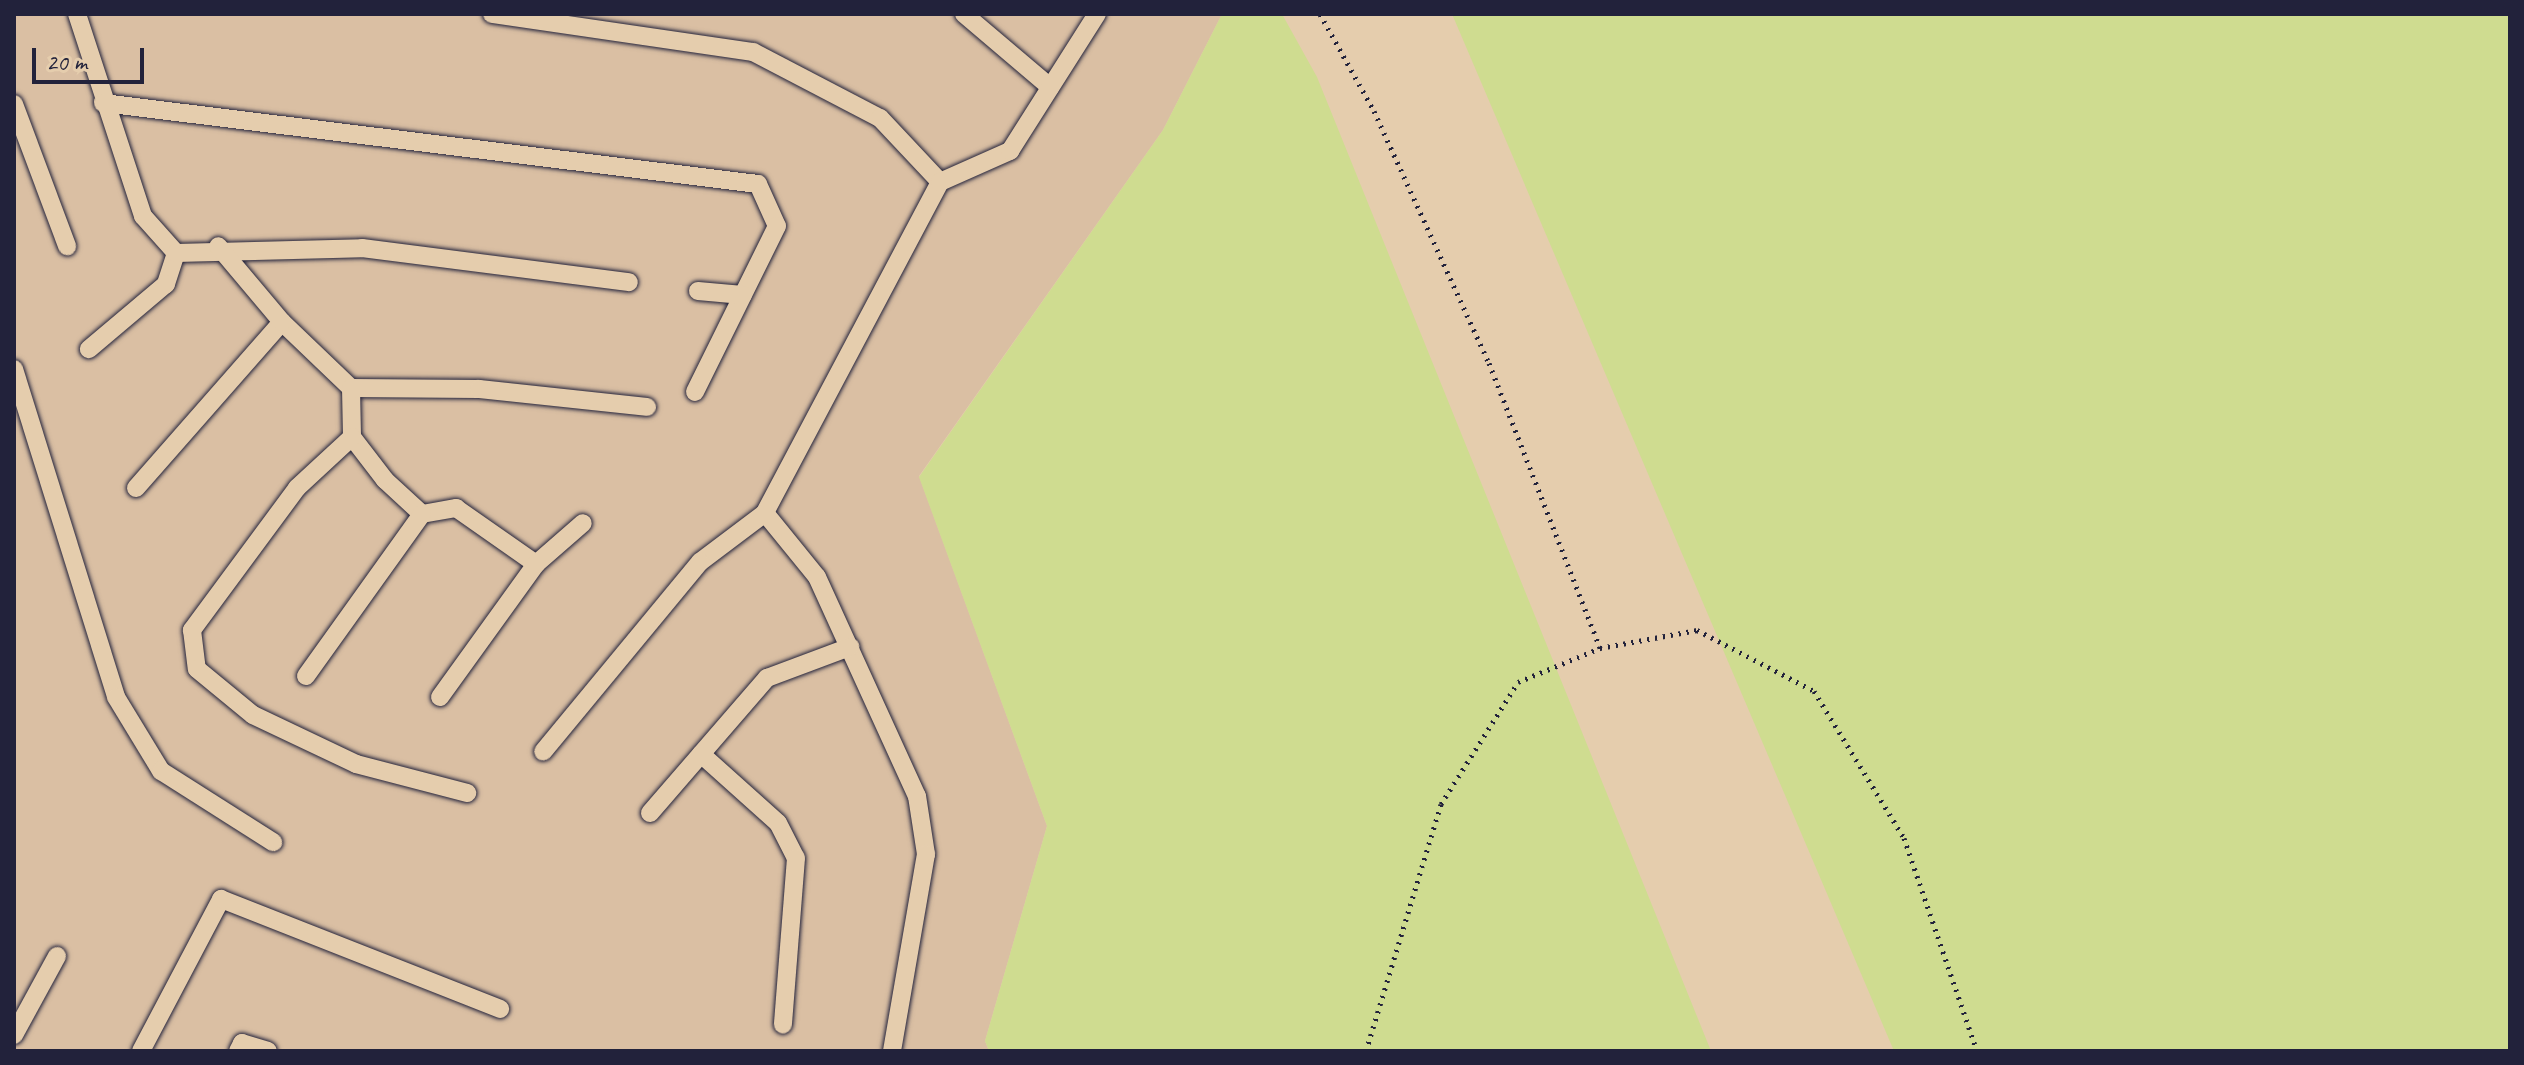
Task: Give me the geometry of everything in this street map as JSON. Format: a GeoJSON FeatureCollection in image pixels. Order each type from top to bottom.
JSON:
{"type":"FeatureCollection","features":[{"type":"Feature","properties":{"kind":"lane"},"geometry":{"type":"LineString","coordinates":[[77,14],[103,103],[143,216],[176,253]]}},
{"type":"Feature","properties":{"kind":"lane"},"geometry":{"type":"LineString","coordinates":[[492,14],[753,52],[880,118],[940,182]]}},
{"type":"Feature","properties":{"kind":"lane"},"geometry":{"type":"LineString","coordinates":[[964,14],[1050,87]]}},
{"type":"Feature","properties":{"kind":"lane"},"geometry":{"type":"LineString","coordinates":[[543,752],[700,562],[765,513],[940,182],[1010,151],[1097,14]]}},
{"type":"Feature","properties":{"kind":"lane"},"geometry":{"type":"LineString","coordinates":[[103,103],[758,184],[777,226],[695,392]]}},
{"type":"Feature","properties":{"kind":"lane"},"geometry":{"type":"LineString","coordinates":[[14,104],[67,246]]}},
{"type":"Feature","properties":{"kind":"lane"},"geometry":{"type":"LineString","coordinates":[[176,253],[218,246],[362,248],[629,282]]}},
{"type":"Feature","properties":{"kind":"lane"},"geometry":{"type":"LineString","coordinates":[[218,246],[282,322],[351,388],[479,389],[647,407]]}},
{"type":"Feature","properties":{"kind":"lane"},"geometry":{"type":"LineString","coordinates":[[89,349],[166,284],[176,253]]}},
{"type":"Feature","properties":{"kind":"lane"},"geometry":{"type":"LineString","coordinates":[[698,291],[743,295]]}},
{"type":"Feature","properties":{"kind":"lane"},"geometry":{"type":"LineString","coordinates":[[136,488],[282,322]]}},
{"type":"Feature","properties":{"kind":"lane"},"geometry":{"type":"LineString","coordinates":[[14,369],[116,697],[161,771],[273,842]]}},
{"type":"Feature","properties":{"kind":"lane"},"geometry":{"type":"LineString","coordinates":[[351,388],[352,437],[422,514]]}},
{"type":"Feature","properties":{"kind":"lane"},"geometry":{"type":"LineString","coordinates":[[352,437],[297,488],[192,630],[197,669],[253,715],[356,764],[467,793]]}},
{"type":"Feature","properties":{"kind":"lane"},"geometry":{"type":"LineString","coordinates":[[306,676],[422,514],[456,508],[536,564]]}},
{"type":"Feature","properties":{"kind":"lane"},"geometry":{"type":"LineString","coordinates":[[765,513],[817,577],[917,796],[926,854],[892,1051]]}},
{"type":"Feature","properties":{"kind":"lane"},"geometry":{"type":"LineString","coordinates":[[440,697],[536,564],[583,523]]}},
{"type":"Feature","properties":{"kind":"lane"},"geometry":{"type":"LineString","coordinates":[[650,813],[767,678],[850,647]]}},
{"type":"Feature","properties":{"kind":"lane"},"geometry":{"type":"LineString","coordinates":[[701,754],[778,823],[796,858],[783,1024]]}},
{"type":"Feature","properties":{"kind":"lane"},"geometry":{"type":"LineString","coordinates":[[141,1051],[221,899],[500,1009]]}},
{"type":"Feature","properties":{"kind":"lane"},"geometry":{"type":"LineString","coordinates":[[14,1035],[57,956]]}},
{"type":"Feature","properties":{"kind":"lane"},"geometry":{"type":"LineString","coordinates":[[238,1051],[242,1043],[268,1051]]}},
{"type":"Feature","properties":{"kind":"path"},"geometry":{"type":"LineString","coordinates":[[1320,14],[1374,111],[1489,363],[1600,648]]}},
{"type":"Feature","properties":{"kind":"path"},"geometry":{"type":"LineString","coordinates":[[1366,1051],[1441,804],[1518,682],[1600,648],[1697,630],[1814,691],[1904,838],[1977,1051]]}},
{"type":"Feature","properties":{"kind":"shaded area"},"geometry":{"type":"Polygon","coordinates":[[[14,14],[1222,14],[1163,130],[919,476],[1047,826],[985,1041],[989,1051],[14,1051],[14,14]]]}},
{"type":"Feature","properties":{"kind":"green space"},"geometry":{"type":"Polygon","coordinates":[[[1222,14],[1282,14],[1317,77],[1711,1051],[989,1051],[985,1041],[1047,826],[919,477],[1163,130],[1222,14]]]}},
{"type":"Feature","properties":{"kind":"green space"},"geometry":{"type":"Polygon","coordinates":[[[1452,14],[2510,14],[2510,1051],[1894,1051],[1452,14]]]}}]}
